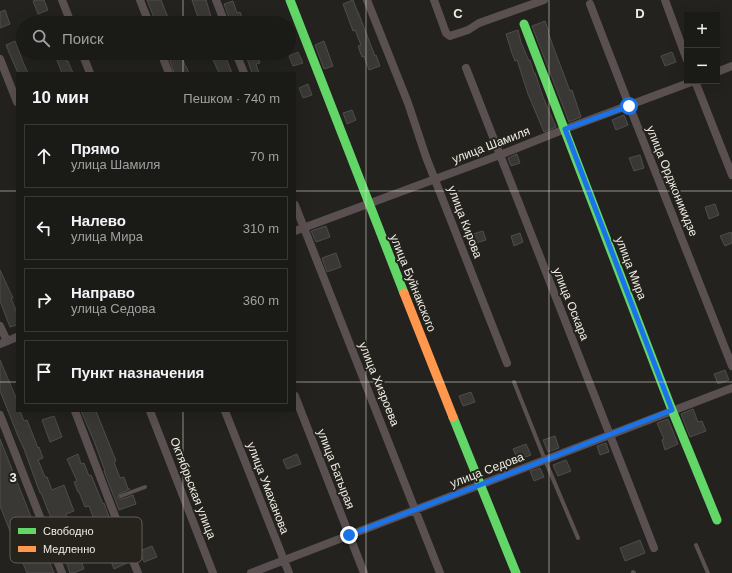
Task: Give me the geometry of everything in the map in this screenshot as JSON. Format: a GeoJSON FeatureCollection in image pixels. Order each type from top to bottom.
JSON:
{"type":"FeatureCollection","features":[{"type":"Feature","properties":{"kind":"street"},"geometry":{"type":"LineString","coordinates":[[62,0],[68,16]]}},
{"type":"Feature","properties":{"kind":"street"},"geometry":{"type":"LineString","coordinates":[[140,0],[146,16]]}},
{"type":"Feature","properties":{"kind":"street"},"geometry":{"type":"LineString","coordinates":[[216,0],[222,16]]}},
{"type":"Feature","properties":{"kind":"street","name":"улица Буйнакского"},"geometry":{"type":"LineString","coordinates":[[290,0],[369,204],[516,573]]}},
{"type":"Feature","properties":{"kind":"street","name":"улица Кирова"},"geometry":{"type":"LineString","coordinates":[[367,0],[507,363]]}},
{"type":"Feature","properties":{"kind":"street"},"geometry":{"type":"LineString","coordinates":[[434,0],[446,33],[452,36],[479,24],[544,0]]}},
{"type":"Feature","properties":{"kind":"street"},"geometry":{"type":"LineString","coordinates":[[665,0],[684,52]]}},
{"type":"Feature","properties":{"kind":"street","name":"улица Орджоникидзе"},"geometry":{"type":"LineString","coordinates":[[590,4],[732,366]]}},
{"type":"Feature","properties":{"kind":"street","name":"улица Мира"},"geometry":{"type":"LineString","coordinates":[[524,24],[672,410],[717,520]]}},
{"type":"Feature","properties":{"kind":"street"},"geometry":{"type":"LineString","coordinates":[[0,59],[16,99]]}},
{"type":"Feature","properties":{"kind":"street"},"geometry":{"type":"LineString","coordinates":[[85,60],[90,72]]}},
{"type":"Feature","properties":{"kind":"street"},"geometry":{"type":"LineString","coordinates":[[164,60],[169,72]]}},
{"type":"Feature","properties":{"kind":"street"},"geometry":{"type":"LineString","coordinates":[[239,60],[244,72]]}},
{"type":"Feature","properties":{"kind":"street"},"geometry":{"type":"LineString","coordinates":[[720,71],[732,66]]}},
{"type":"Feature","properties":{"kind":"street","name":"улица Оскара"},"geometry":{"type":"LineString","coordinates":[[466,68],[654,548]]}},
{"type":"Feature","properties":{"kind":"street","name":"улица Шамиля"},"geometry":{"type":"LineString","coordinates":[[296,231],[687,84]]}},
{"type":"Feature","properties":{"kind":"street"},"geometry":{"type":"LineString","coordinates":[[696,84],[732,175]]}},
{"type":"Feature","properties":{"kind":"street","name":"улица Хизроева"},"geometry":{"type":"LineString","coordinates":[[296,208],[440,573]]}},
{"type":"Feature","properties":{"kind":"street"},"geometry":{"type":"LineString","coordinates":[[0,326],[3,343],[16,338]]}},
{"type":"Feature","properties":{"kind":"street","name":"улица Седова"},"geometry":{"type":"LineString","coordinates":[[251,573],[732,388]]}},
{"type":"Feature","properties":{"kind":"street","name":"улица Батырая"},"geometry":{"type":"LineString","coordinates":[[296,399],[364,573]]}},
{"type":"Feature","properties":{"kind":"street"},"geometry":{"type":"LineString","coordinates":[[75,412],[115,517]]}},
{"type":"Feature","properties":{"kind":"street","name":"Октябрьская улица"},"geometry":{"type":"LineString","coordinates":[[150,412],[213,573]]}},
{"type":"Feature","properties":{"kind":"street","name":"улица Умаханова"},"geometry":{"type":"LineString","coordinates":[[225,412],[289,573]]}},
{"type":"Feature","properties":{"kind":"street"},"geometry":{"type":"LineString","coordinates":[[0,416],[40,517]]}},
{"type":"Feature","properties":{"kind":"street"},"geometry":{"type":"LineString","coordinates":[[58,563],[62,573]]}},
{"type":"Feature","properties":{"kind":"street"},"geometry":{"type":"LineString","coordinates":[[134,563],[138,573]]}},
{"type":"Feature","properties":{"kind":"lane"},"geometry":{"type":"LineString","coordinates":[[514,382],[578,538]]}},
{"type":"Feature","properties":{"kind":"lane"},"geometry":{"type":"LineString","coordinates":[[121,496],[145,487]]}},
{"type":"Feature","properties":{"kind":"lane"},"geometry":{"type":"LineString","coordinates":[[696,545],[708,573]]}},
{"type":"Feature","properties":{"kind":"building"},"geometry":{"type":"Polygon","coordinates":[[[44,0],[48,10],[38,14],[33,1],[44,0]]]}},
{"type":"Feature","properties":{"kind":"building"},"geometry":{"type":"Polygon","coordinates":[[[147,0],[161,0],[167,16],[153,16],[147,0]]]}},
{"type":"Feature","properties":{"kind":"building"},"geometry":{"type":"Polygon","coordinates":[[[192,0],[206,0],[211,16],[198,16],[192,0]]]}},
{"type":"Feature","properties":{"kind":"building"},"geometry":{"type":"Polygon","coordinates":[[[353,0],[380,66],[369,70],[364,56],[362,57],[358,46],[361,45],[355,30],[353,31],[343,4],[353,0]]]}},
{"type":"Feature","properties":{"kind":"building"},"geometry":{"type":"Polygon","coordinates":[[[233,1],[237,13],[240,12],[241,16],[228,16],[224,4],[233,1]]]}},
{"type":"Feature","properties":{"kind":"building"},"geometry":{"type":"Polygon","coordinates":[[[5,10],[10,24],[0,28],[0,12],[5,10]]]}},
{"type":"Feature","properties":{"kind":"building"},"geometry":{"type":"Polygon","coordinates":[[[545,21],[553,46],[570,91],[572,90],[581,117],[569,122],[532,26],[545,21]]]}},
{"type":"Feature","properties":{"kind":"building"},"geometry":{"type":"Polygon","coordinates":[[[518,30],[521,42],[529,61],[530,60],[543,97],[556,127],[544,132],[528,94],[517,60],[515,61],[511,51],[506,34],[518,30]]]}},
{"type":"Feature","properties":{"kind":"building"},"geometry":{"type":"Polygon","coordinates":[[[15,41],[16,60],[22,60],[28,72],[18,72],[6,45],[15,41]]]}},
{"type":"Feature","properties":{"kind":"building"},"geometry":{"type":"Polygon","coordinates":[[[324,41],[333,66],[324,69],[315,45],[324,41]]]}},
{"type":"Feature","properties":{"kind":"building"},"geometry":{"type":"Polygon","coordinates":[[[298,52],[303,63],[293,66],[291,60],[296,60],[296,53],[298,52]]]}},
{"type":"Feature","properties":{"kind":"building"},"geometry":{"type":"Polygon","coordinates":[[[672,52],[676,62],[665,66],[661,56],[672,52]]]}},
{"type":"Feature","properties":{"kind":"building"},"geometry":{"type":"Polygon","coordinates":[[[57,60],[68,61],[73,72],[62,72],[57,60]]]}},
{"type":"Feature","properties":{"kind":"building"},"geometry":{"type":"Polygon","coordinates":[[[170,60],[183,60],[189,72],[174,72],[170,60]]]}},
{"type":"Feature","properties":{"kind":"building"},"geometry":{"type":"Polygon","coordinates":[[[213,60],[227,60],[232,72],[219,72],[213,60]]]}},
{"type":"Feature","properties":{"kind":"building"},"geometry":{"type":"Polygon","coordinates":[[[247,60],[259,60],[260,63],[256,64],[259,72],[252,72],[247,60]]]}},
{"type":"Feature","properties":{"kind":"building"},"geometry":{"type":"Polygon","coordinates":[[[308,84],[312,95],[303,98],[299,88],[308,84]]]}},
{"type":"Feature","properties":{"kind":"building"},"geometry":{"type":"Polygon","coordinates":[[[352,110],[356,120],[347,124],[343,113],[352,110]]]}},
{"type":"Feature","properties":{"kind":"building"},"geometry":{"type":"Polygon","coordinates":[[[624,115],[628,125],[616,130],[612,120],[624,115]]]}},
{"type":"Feature","properties":{"kind":"building"},"geometry":{"type":"Polygon","coordinates":[[[517,154],[520,163],[511,166],[508,158],[517,154]]]}},
{"type":"Feature","properties":{"kind":"building"},"geometry":{"type":"Polygon","coordinates":[[[640,155],[644,168],[634,171],[629,158],[640,155]]]}},
{"type":"Feature","properties":{"kind":"building"},"geometry":{"type":"Polygon","coordinates":[[[715,204],[719,215],[709,219],[705,207],[715,204]]]}},
{"type":"Feature","properties":{"kind":"building"},"geometry":{"type":"Polygon","coordinates":[[[326,226],[330,237],[316,242],[311,231],[326,226]]]}},
{"type":"Feature","properties":{"kind":"building"},"geometry":{"type":"Polygon","coordinates":[[[483,231],[486,240],[476,243],[473,234],[483,231]]]}},
{"type":"Feature","properties":{"kind":"building"},"geometry":{"type":"Polygon","coordinates":[[[731,232],[732,243],[725,246],[720,236],[731,232]]]}},
{"type":"Feature","properties":{"kind":"building"},"geometry":{"type":"Polygon","coordinates":[[[520,233],[523,242],[514,246],[511,236],[520,233]]]}},
{"type":"Feature","properties":{"kind":"building"},"geometry":{"type":"Polygon","coordinates":[[[336,253],[341,267],[327,272],[322,258],[336,253]]]}},
{"type":"Feature","properties":{"kind":"building"},"geometry":{"type":"Polygon","coordinates":[[[0,270],[13,298],[11,298],[16,310],[16,325],[10,327],[0,301],[0,270]]]}},
{"type":"Feature","properties":{"kind":"building"},"geometry":{"type":"Polygon","coordinates":[[[0,360],[16,398],[16,412],[20,412],[24,421],[27,420],[38,448],[39,447],[43,458],[38,460],[45,477],[47,477],[52,490],[64,485],[74,511],[66,514],[67,517],[51,517],[0,391],[0,360]]]}},
{"type":"Feature","properties":{"kind":"building"},"geometry":{"type":"Polygon","coordinates":[[[725,370],[729,380],[718,384],[714,374],[725,370]]]}},
{"type":"Feature","properties":{"kind":"building"},"geometry":{"type":"Polygon","coordinates":[[[471,392],[475,402],[463,406],[459,396],[471,392]]]}},
{"type":"Feature","properties":{"kind":"building"},"geometry":{"type":"Polygon","coordinates":[[[693,409],[698,422],[702,421],[706,431],[690,437],[681,414],[693,409]]]}},
{"type":"Feature","properties":{"kind":"building"},"geometry":{"type":"Polygon","coordinates":[[[81,412],[96,412],[116,461],[114,462],[120,478],[124,477],[128,489],[130,489],[119,494],[118,498],[122,499],[133,495],[136,504],[119,510],[94,441],[81,412]]]}},
{"type":"Feature","properties":{"kind":"building"},"geometry":{"type":"Polygon","coordinates":[[[54,416],[62,437],[50,442],[42,420],[54,416]]]}},
{"type":"Feature","properties":{"kind":"building"},"geometry":{"type":"Polygon","coordinates":[[[668,419],[678,444],[665,450],[662,440],[664,439],[657,423],[668,419]]]}},
{"type":"Feature","properties":{"kind":"building"},"geometry":{"type":"Polygon","coordinates":[[[555,436],[559,448],[548,452],[543,440],[555,436]]]}},
{"type":"Feature","properties":{"kind":"building"},"geometry":{"type":"Polygon","coordinates":[[[0,439],[31,517],[10,517],[10,531],[0,506],[0,439]]]}},
{"type":"Feature","properties":{"kind":"building"},"geometry":{"type":"Polygon","coordinates":[[[606,443],[609,452],[600,455],[597,446],[606,443]]]}},
{"type":"Feature","properties":{"kind":"building"},"geometry":{"type":"Polygon","coordinates":[[[526,444],[531,455],[518,460],[513,449],[526,444]]]}},
{"type":"Feature","properties":{"kind":"building"},"geometry":{"type":"Polygon","coordinates":[[[78,454],[81,464],[84,463],[89,476],[91,475],[109,517],[93,517],[89,506],[85,507],[74,482],[77,481],[67,459],[78,454]]]}},
{"type":"Feature","properties":{"kind":"building"},"geometry":{"type":"Polygon","coordinates":[[[297,454],[301,464],[287,469],[283,460],[297,454]]]}},
{"type":"Feature","properties":{"kind":"building"},"geometry":{"type":"Polygon","coordinates":[[[566,460],[571,471],[558,476],[553,465],[566,460]]]}},
{"type":"Feature","properties":{"kind":"building"},"geometry":{"type":"Polygon","coordinates":[[[540,468],[544,477],[534,481],[530,471],[540,468]]]}},
{"type":"Feature","properties":{"kind":"building"},"geometry":{"type":"Polygon","coordinates":[[[640,540],[645,553],[625,561],[620,548],[640,540]]]}},
{"type":"Feature","properties":{"kind":"building"},"geometry":{"type":"Polygon","coordinates":[[[152,546],[157,557],[144,562],[142,550],[152,546]]]}},
{"type":"Feature","properties":{"kind":"building"},"geometry":{"type":"Polygon","coordinates":[[[23,563],[50,563],[54,573],[27,573],[23,563]]]}},
{"type":"Feature","properties":{"kind":"building"},"geometry":{"type":"Polygon","coordinates":[[[67,563],[82,563],[84,569],[70,573],[67,563]]]}},
{"type":"Feature","properties":{"kind":"building"},"geometry":{"type":"Polygon","coordinates":[[[112,563],[127,563],[114,569],[112,563]]]}},
{"type":"Feature","properties":{"kind":"traffic: fast"},"geometry":{"type":"LineString","coordinates":[[290,0],[404,293]]}},
{"type":"Feature","properties":{"kind":"traffic: fast"},"geometry":{"type":"LineString","coordinates":[[524,24],[672,410],[717,520]]}},
{"type":"Feature","properties":{"kind":"traffic: fast"},"geometry":{"type":"LineString","coordinates":[[453,417],[516,573]]}},
{"type":"Feature","properties":{"kind":"traffic: slow"},"geometry":{"type":"LineString","coordinates":[[404,293],[453,417]]}},
{"type":"Feature","properties":{"kind":"route"},"geometry":{"type":"LineString","coordinates":[[349,535],[672,410],[565,129],[629,106]]}}]}
